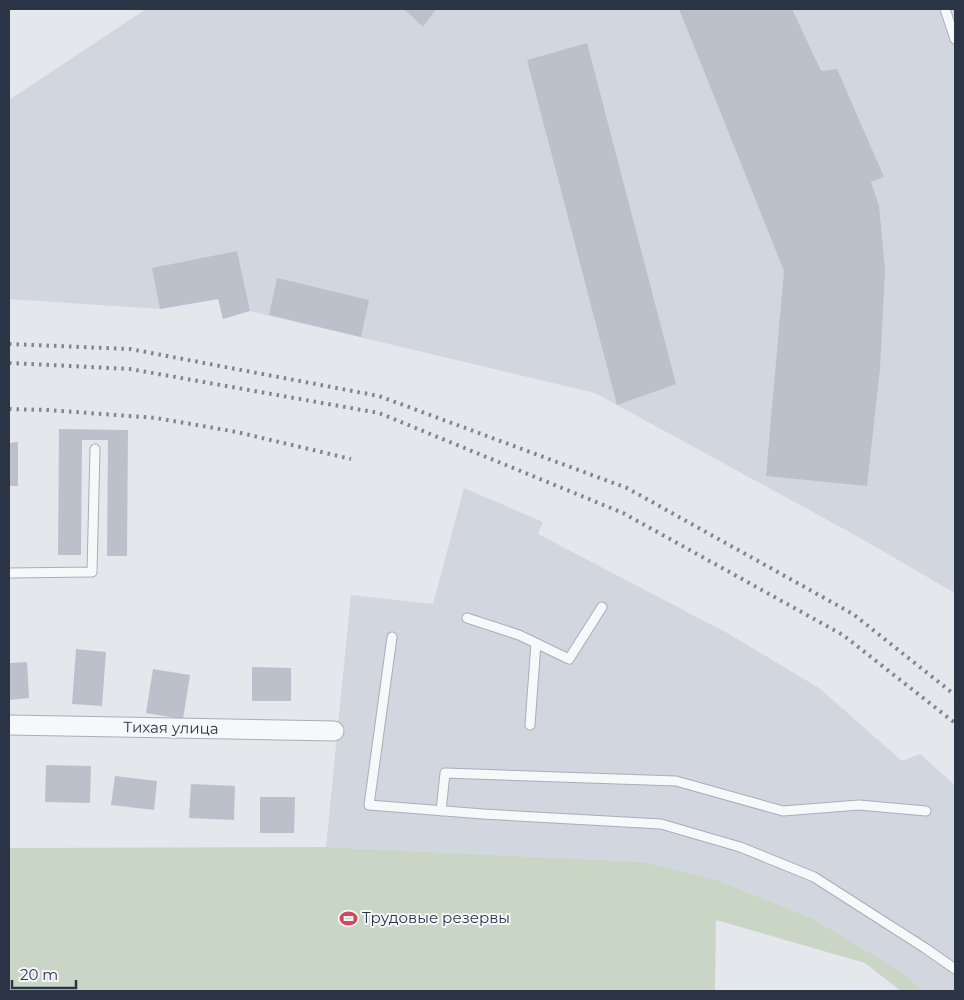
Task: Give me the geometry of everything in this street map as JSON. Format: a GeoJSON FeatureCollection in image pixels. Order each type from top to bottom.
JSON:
{"type":"FeatureCollection","features":[{"type":"Feature","properties":{"kind":"street","name":"Тихая улица"},"geometry":{"type":"LineString","coordinates":[[9,725],[334,731]]}},
{"type":"Feature","properties":{"kind":"lane"},"geometry":{"type":"LineString","coordinates":[[945,9],[955,39]]}},
{"type":"Feature","properties":{"kind":"lane"},"geometry":{"type":"LineString","coordinates":[[9,573],[92,572],[94,449]]}},
{"type":"Feature","properties":{"kind":"lane"},"geometry":{"type":"LineString","coordinates":[[466,618],[520,635],[569,659],[602,607]]}},
{"type":"Feature","properties":{"kind":"lane"},"geometry":{"type":"LineString","coordinates":[[392,637],[369,805],[661,824],[740,847],[814,876],[955,969]]}},
{"type":"Feature","properties":{"kind":"lane"},"geometry":{"type":"LineString","coordinates":[[530,725],[536,643]]}},
{"type":"Feature","properties":{"kind":"lane"},"geometry":{"type":"LineString","coordinates":[[441,811],[445,773],[676,781],[783,811],[859,805],[926,811]]}},
{"type":"Feature","properties":{"kind":"shaded area"},"geometry":{"type":"Polygon","coordinates":[[[146,9],[955,9],[955,593],[855,535],[595,393],[250,311],[218,299],[160,309],[9,299],[9,100],[146,9]]]}},
{"type":"Feature","properties":{"kind":"shaded area"},"geometry":{"type":"Polygon","coordinates":[[[464,488],[543,522],[538,534],[729,634],[819,688],[902,761],[920,754],[955,785],[955,991],[923,991],[902,972],[814,919],[717,880],[644,862],[326,847],[351,595],[433,604],[464,488]]]}},
{"type":"Feature","properties":{"kind":"green space","name":"Трудовые резервы"},"geometry":{"type":"Polygon","coordinates":[[[326,847],[644,862],[717,880],[814,919],[902,972],[923,991],[901,991],[865,963],[716,920],[715,991],[9,991],[9,848],[326,847]]]}},
{"type":"Feature","properties":{"kind":"building"},"geometry":{"type":"Polygon","coordinates":[[[404,9],[436,9],[423,27],[404,9]]]}},
{"type":"Feature","properties":{"kind":"building"},"geometry":{"type":"Polygon","coordinates":[[[679,9],[792,9],[821,71],[837,69],[884,177],[871,182],[879,206],[885,270],[880,369],[867,486],[766,476],[784,271],[679,9]]]}},
{"type":"Feature","properties":{"kind":"building"},"geometry":{"type":"Polygon","coordinates":[[[587,43],[676,384],[617,405],[527,60],[587,43]]]}},
{"type":"Feature","properties":{"kind":"building"},"geometry":{"type":"Polygon","coordinates":[[[237,251],[250,311],[223,319],[218,299],[160,309],[152,268],[237,251]]]}},
{"type":"Feature","properties":{"kind":"building"},"geometry":{"type":"Polygon","coordinates":[[[277,278],[369,300],[361,337],[269,315],[277,278]]]}},
{"type":"Feature","properties":{"kind":"building"},"geometry":{"type":"Polygon","coordinates":[[[59,429],[128,430],[127,556],[107,556],[108,440],[82,440],[81,555],[58,555],[59,429]]]}},
{"type":"Feature","properties":{"kind":"building"},"geometry":{"type":"Polygon","coordinates":[[[18,442],[18,486],[9,486],[9,443],[18,442]]]}},
{"type":"Feature","properties":{"kind":"building"},"geometry":{"type":"Polygon","coordinates":[[[76,649],[106,652],[102,706],[72,704],[76,649]]]}},
{"type":"Feature","properties":{"kind":"building"},"geometry":{"type":"Polygon","coordinates":[[[27,662],[29,698],[9,700],[9,663],[27,662]]]}},
{"type":"Feature","properties":{"kind":"building"},"geometry":{"type":"Polygon","coordinates":[[[252,667],[291,668],[291,701],[252,701],[252,667]]]}},
{"type":"Feature","properties":{"kind":"building"},"geometry":{"type":"Polygon","coordinates":[[[153,669],[190,675],[183,719],[146,713],[153,669]]]}},
{"type":"Feature","properties":{"kind":"building"},"geometry":{"type":"Polygon","coordinates":[[[46,765],[91,766],[90,803],[45,802],[46,765]]]}},
{"type":"Feature","properties":{"kind":"building"},"geometry":{"type":"Polygon","coordinates":[[[115,776],[157,781],[154,810],[111,805],[115,776]]]}},
{"type":"Feature","properties":{"kind":"building"},"geometry":{"type":"Polygon","coordinates":[[[191,784],[235,786],[234,820],[189,818],[191,784]]]}},
{"type":"Feature","properties":{"kind":"building"},"geometry":{"type":"Polygon","coordinates":[[[260,797],[295,797],[294,833],[260,833],[260,797]]]}},
{"type":"Feature","properties":{"kind":"railway"},"geometry":{"type":"LineString","coordinates":[[9,344],[130,349],[379,396],[627,488],[853,614],[955,695]]}},
{"type":"Feature","properties":{"kind":"railway"},"geometry":{"type":"LineString","coordinates":[[9,363],[130,369],[379,413],[623,513],[843,635],[955,723]]}},
{"type":"Feature","properties":{"kind":"railway"},"geometry":{"type":"LineString","coordinates":[[9,409],[156,418],[237,432],[351,459]]}},
{"type":"Feature","properties":{"kind":"place","name":"Трудовые резервы"},"geometry":{"type":"Point","coordinates":[348,918]}}]}
